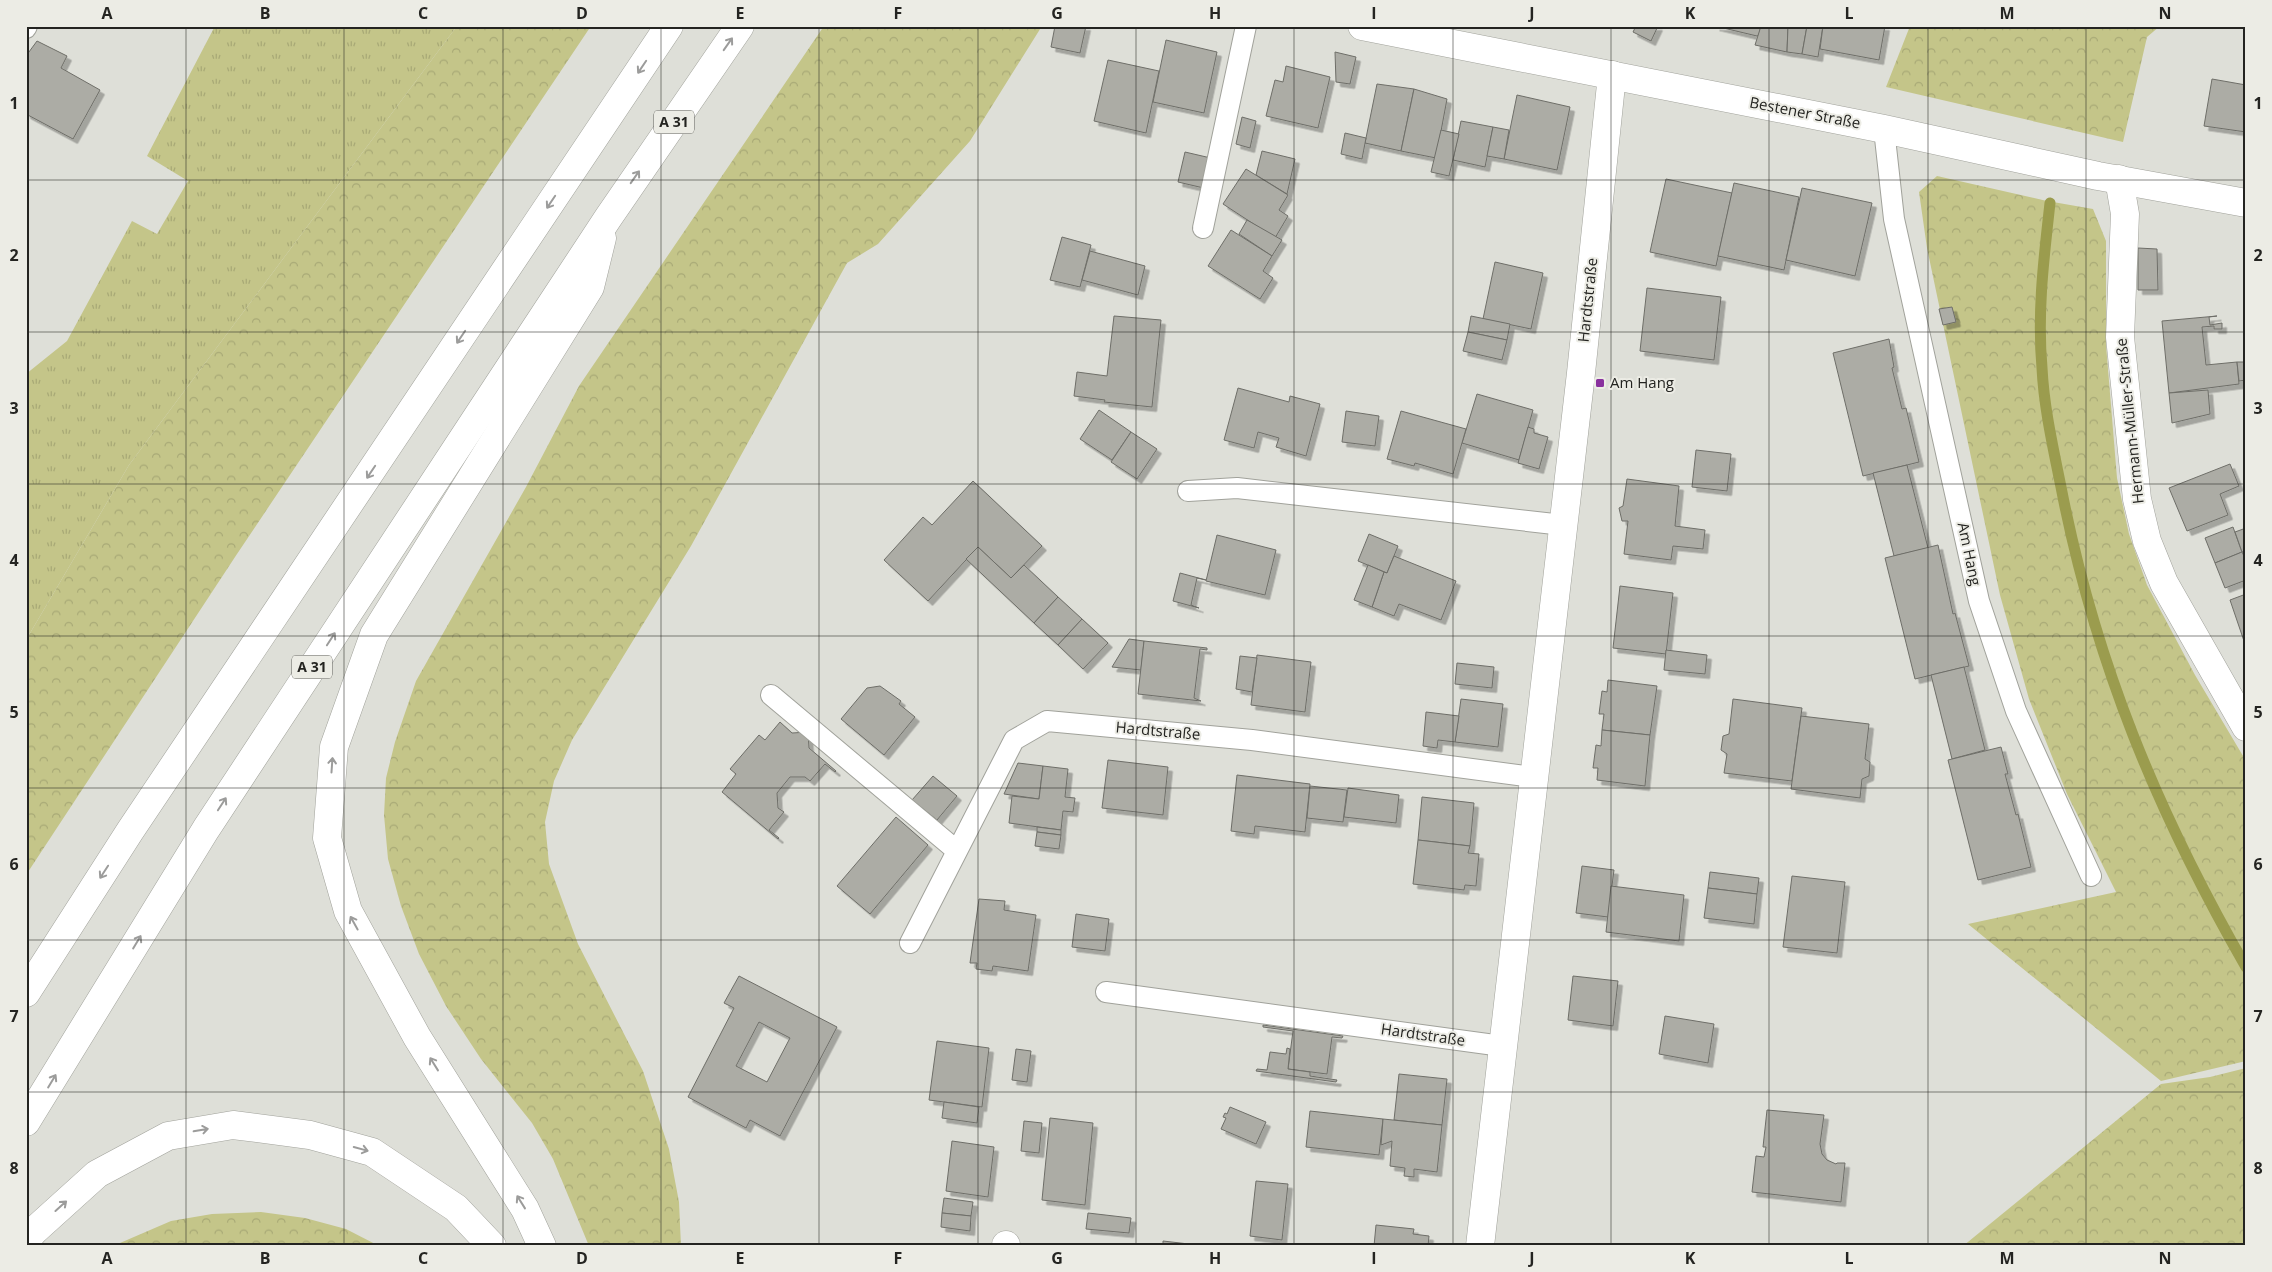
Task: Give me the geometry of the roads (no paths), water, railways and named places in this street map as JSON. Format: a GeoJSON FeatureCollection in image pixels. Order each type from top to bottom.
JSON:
{"type":"FeatureCollection","features":[{"type":"Feature","properties":{"kind":"main road"},"geometry":{"type":"LineString","coordinates":[[26,993],[130,831],[669,26]]}},
{"type":"Feature","properties":{"kind":"main road","name":"A 31"},"geometry":{"type":"LineString","coordinates":[[26,1122],[206,829],[608,218],[740,26]]}},
{"type":"Feature","properties":{"kind":"main road","name":"Bestener Straße"},"geometry":{"type":"LineString","coordinates":[[1362,26],[1884,129],[2108,178],[2246,203]]}},
{"type":"Feature","properties":{"kind":"main road","name":"Hardtstraße"},"geometry":{"type":"LineString","coordinates":[[1480,1246],[1562,525],[1581,374],[1612,75]]}},
{"type":"Feature","properties":{"kind":"main road","name":"Hermann-Müller-Straße"},"geometry":{"type":"LineString","coordinates":[[2108,178],[2125,214],[2120,337],[2136,499],[2147,541],[2164,583],[2246,726]]}},
{"type":"Feature","properties":{"kind":"main road"},"geometry":{"type":"LineString","coordinates":[[542,1246],[525,1209],[417,1037],[348,911],[327,838],[334,747],[374,635],[590,287],[608,218]]}},
{"type":"Feature","properties":{"kind":"main road"},"geometry":{"type":"LineString","coordinates":[[26,1240],[97,1174],[168,1136],[233,1125],[310,1135],[372,1152],[456,1208],[492,1246]]}},
{"type":"Feature","properties":{"kind":"lane"},"geometry":{"type":"LineString","coordinates":[[1203,228],[1246,26]]}},
{"type":"Feature","properties":{"kind":"lane","name":"Am Hang"},"geometry":{"type":"LineString","coordinates":[[1884,129],[1894,219],[1979,601],[2016,711],[2090,876]]}},
{"type":"Feature","properties":{"kind":"lane"},"geometry":{"type":"LineString","coordinates":[[1188,491],[1236,488],[1562,525]]}},
{"type":"Feature","properties":{"kind":"lane"},"geometry":{"type":"LineString","coordinates":[[772,695],[956,850]]}},
{"type":"Feature","properties":{"kind":"lane","name":"Hardtstraße"},"geometry":{"type":"LineString","coordinates":[[910,943],[1014,740],[1047,721],[1252,740],[1533,777]]}},
{"type":"Feature","properties":{"kind":"lane","name":"Hardtstraße"},"geometry":{"type":"LineString","coordinates":[[1106,992],[1502,1046]]}},
{"type":"Feature","properties":{"kind":"waterway"},"geometry":{"type":"LineString","coordinates":[[2050,203],[2040,326],[2043,383],[2052,442],[2075,552],[2111,675],[2157,793],[2184,851],[2246,967]]}},
{"type":"Feature","properties":{"kind":"place","name":"Am Hang"},"geometry":{"type":"Point","coordinates":[1600,383]}}]}
